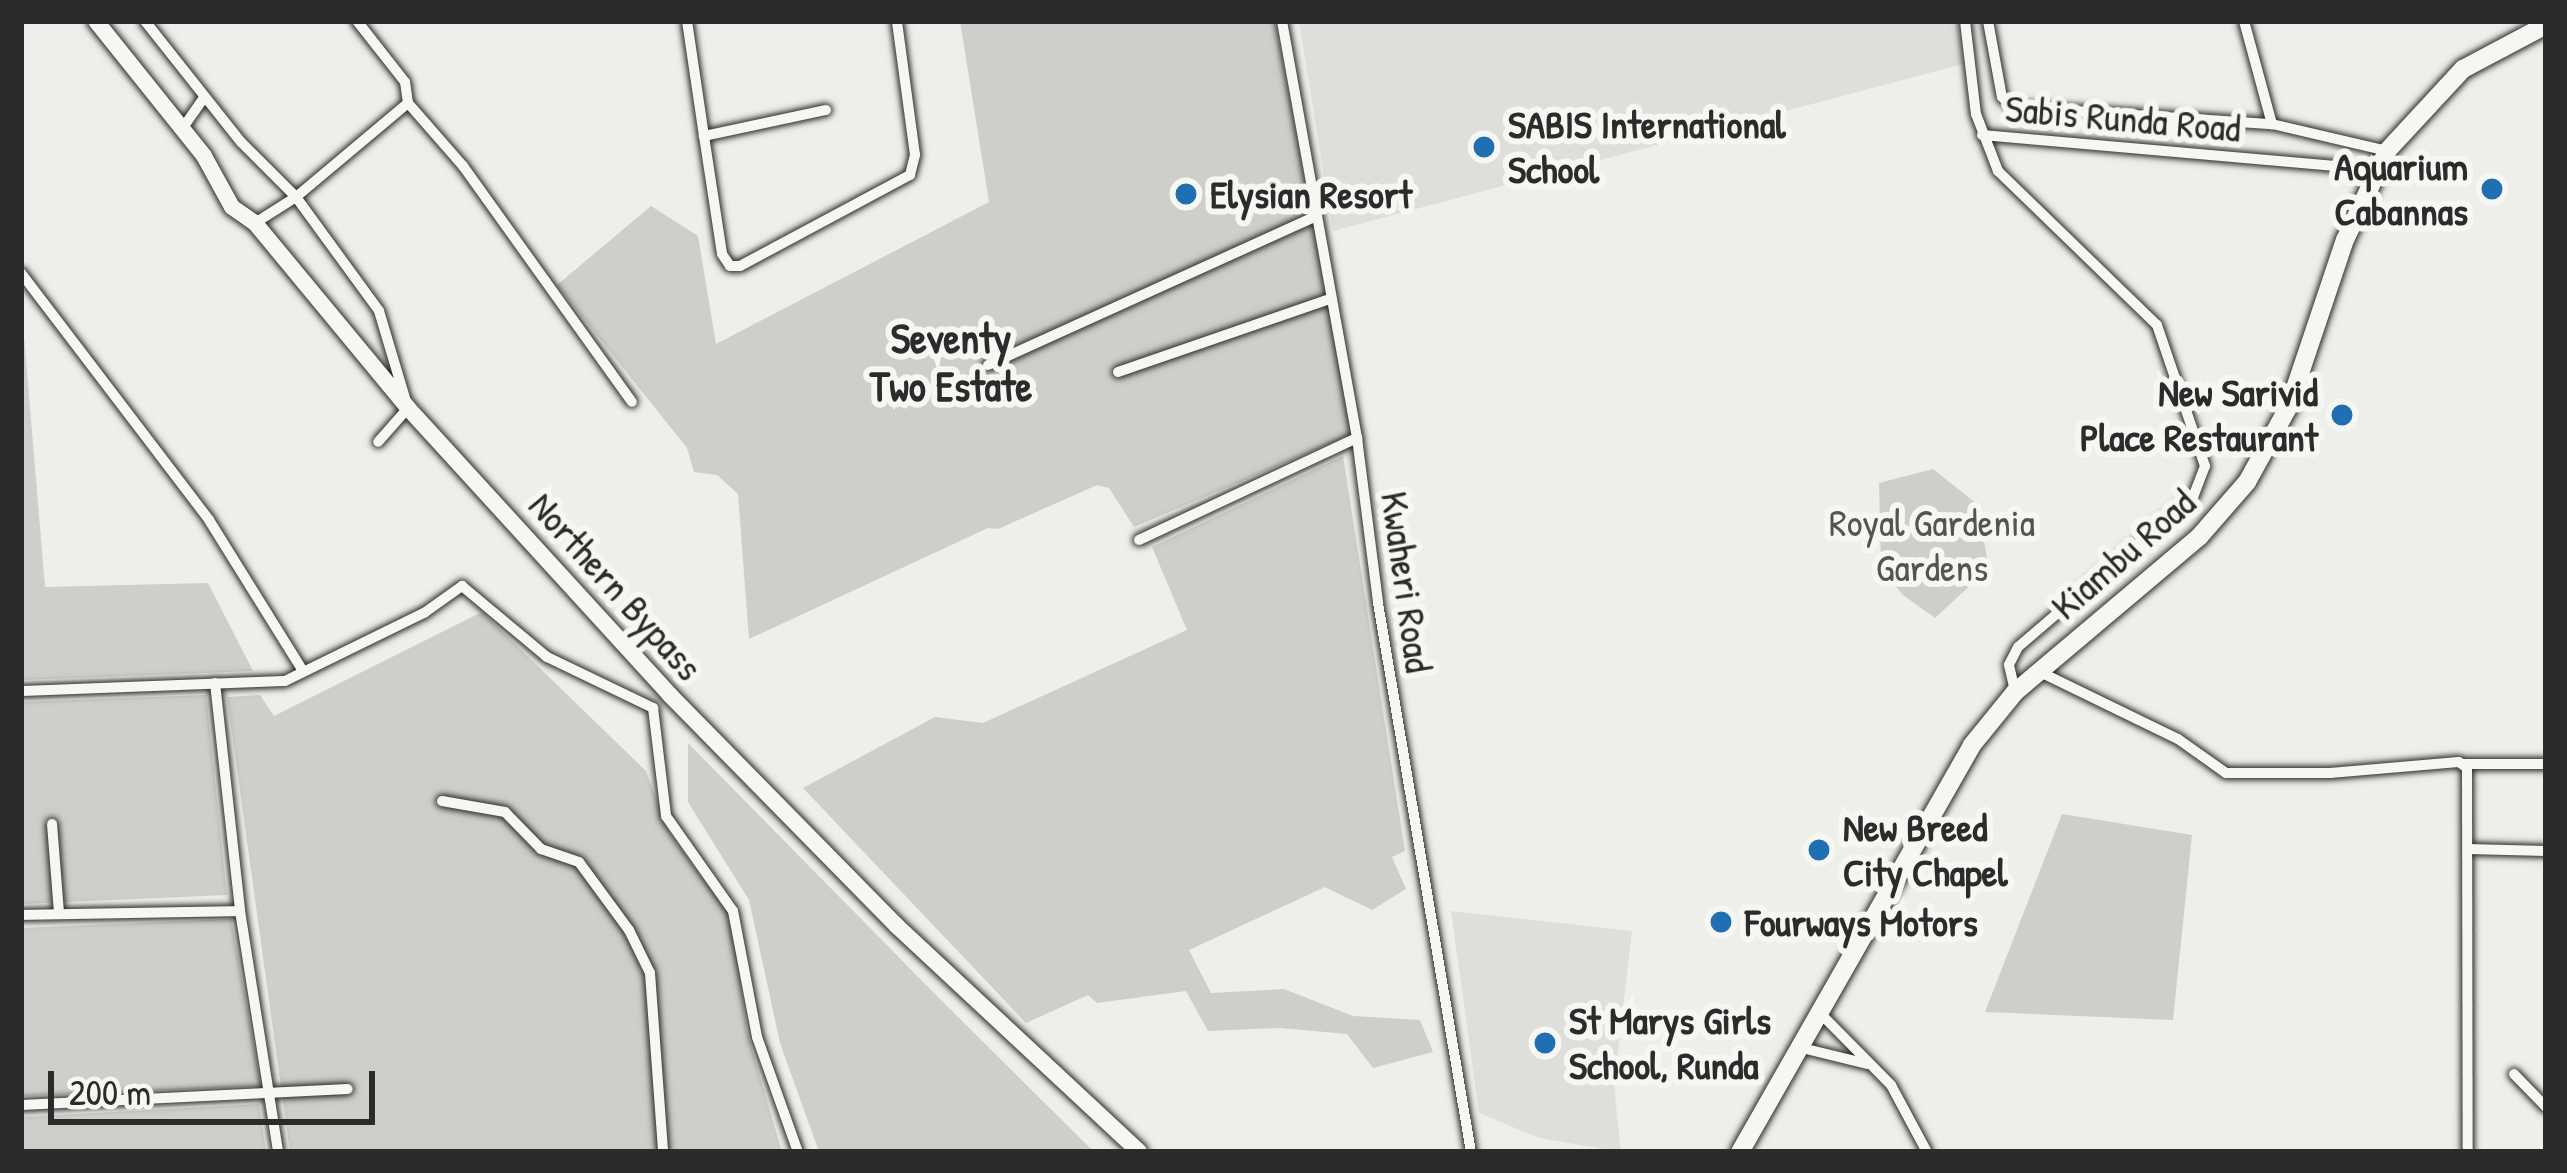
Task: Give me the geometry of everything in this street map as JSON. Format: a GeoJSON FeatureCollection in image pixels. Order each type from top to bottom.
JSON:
{"type":"FeatureCollection","features":[{"type":"Feature","properties":{"kind":"highway","name":"Kiambu Road"},"geometry":{"type":"LineString","coordinates":[[1740,1152],[1967,752],[2038,670],[2199,537],[2232,503],[2259,464],[2289,406],[2345,240],[2387,151],[2463,69],[2546,26]]}},
{"type":"Feature","properties":{"kind":"main road","name":"Northern Bypass"},"geometry":{"type":"LineString","coordinates":[[96,21],[182,128],[232,207],[255,223],[408,408],[670,695],[897,926],[1138,1152]]}},
{"type":"Feature","properties":{"kind":"main road"},"geometry":{"type":"LineString","coordinates":[[1071,1089],[1155,1152]]}},
{"type":"Feature","properties":{"kind":"street"},"geometry":{"type":"LineString","coordinates":[[146,21],[204,97],[296,197],[379,311],[408,408],[377,442]]}},
{"type":"Feature","properties":{"kind":"street"},"geometry":{"type":"LineString","coordinates":[[357,21],[405,82],[408,103],[463,166],[632,402]]}},
{"type":"Feature","properties":{"kind":"street"},"geometry":{"type":"LineString","coordinates":[[687,21],[722,254],[734,267],[910,175],[914,140],[896,21]]}},
{"type":"Feature","properties":{"kind":"street","name":"Kwaheri Road"},"geometry":{"type":"LineString","coordinates":[[1282,21],[1357,438],[1378,603],[1471,1152]]}},
{"type":"Feature","properties":{"kind":"street","name":"Sabis Runda Road"},"geometry":{"type":"LineString","coordinates":[[1965,21],[1982,135],[2333,166],[2373,176]]}},
{"type":"Feature","properties":{"kind":"street"},"geometry":{"type":"LineString","coordinates":[[1988,21],[2002,97],[2014,107],[2272,124],[2387,151]]}},
{"type":"Feature","properties":{"kind":"street"},"geometry":{"type":"LineString","coordinates":[[2244,21],[2272,124]]}},
{"type":"Feature","properties":{"kind":"street"},"geometry":{"type":"LineString","coordinates":[[182,128],[204,97]]}},
{"type":"Feature","properties":{"kind":"street"},"geometry":{"type":"LineString","coordinates":[[255,223],[296,197],[408,103]]}},
{"type":"Feature","properties":{"kind":"street"},"geometry":{"type":"LineString","coordinates":[[704,136],[826,110]]}},
{"type":"Feature","properties":{"kind":"street"},"geometry":{"type":"LineString","coordinates":[[1982,135],[2017,195],[2157,326],[2205,466],[2193,496],[2018,647],[2009,665],[2015,692]]}},
{"type":"Feature","properties":{"kind":"street"},"geometry":{"type":"LineString","coordinates":[[988,365],[1314,217]]}},
{"type":"Feature","properties":{"kind":"street"},"geometry":{"type":"LineString","coordinates":[[21,274],[209,520],[303,671]]}},
{"type":"Feature","properties":{"kind":"street"},"geometry":{"type":"LineString","coordinates":[[1118,372],[1330,299]]}},
{"type":"Feature","properties":{"kind":"street"},"geometry":{"type":"LineString","coordinates":[[1139,540],[1357,438]]}},
{"type":"Feature","properties":{"kind":"street"},"geometry":{"type":"LineString","coordinates":[[21,691],[285,681],[424,613],[462,586],[547,657],[653,708]]}},
{"type":"Feature","properties":{"kind":"street"},"geometry":{"type":"LineString","coordinates":[[2085,592],[2102,617]]}},
{"type":"Feature","properties":{"kind":"street"},"geometry":{"type":"LineString","coordinates":[[2038,670],[2178,740],[2226,773],[2546,764]]}},
{"type":"Feature","properties":{"kind":"street"},"geometry":{"type":"LineString","coordinates":[[215,682],[240,911],[278,1152]]}},
{"type":"Feature","properties":{"kind":"street"},"geometry":{"type":"LineString","coordinates":[[653,708],[670,695]]}},
{"type":"Feature","properties":{"kind":"street"},"geometry":{"type":"LineString","coordinates":[[653,708],[666,816],[734,911],[757,1036],[798,1152]]}},
{"type":"Feature","properties":{"kind":"street"},"geometry":{"type":"LineString","coordinates":[[2463,764],[2468,849],[2468,1152]]}},
{"type":"Feature","properties":{"kind":"street"},"geometry":{"type":"LineString","coordinates":[[442,801],[505,812],[541,849],[579,862],[629,930],[650,974],[663,1152]]}},
{"type":"Feature","properties":{"kind":"street"},"geometry":{"type":"LineString","coordinates":[[52,824],[59,913]]}},
{"type":"Feature","properties":{"kind":"street"},"geometry":{"type":"LineString","coordinates":[[2468,849],[2546,851]]}},
{"type":"Feature","properties":{"kind":"street"},"geometry":{"type":"LineString","coordinates":[[21,915],[240,911]]}},
{"type":"Feature","properties":{"kind":"street"},"geometry":{"type":"LineString","coordinates":[[1819,1012],[1891,1085],[1927,1152]]}},
{"type":"Feature","properties":{"kind":"street"},"geometry":{"type":"LineString","coordinates":[[1798,1047],[1870,1064]]}},
{"type":"Feature","properties":{"kind":"street"},"geometry":{"type":"LineString","coordinates":[[2514,1074],[2546,1107]]}},
{"type":"Feature","properties":{"kind":"street"},"geometry":{"type":"LineString","coordinates":[[21,1106],[348,1089]]}},
{"type":"Feature","properties":{"kind":"shaded area","name":"SABIS International School"},"geometry":{"type":"Polygon","coordinates":[[[1299,21],[1957,21],[1963,64],[1333,231],[1299,21]]]}},
{"type":"Feature","properties":{"kind":"shaded area","name":"St Marys Girls School, Runda"},"geometry":{"type":"Polygon","coordinates":[[[1451,911],[1632,931],[1614,1085],[1621,1152],[1539,1138],[1479,1113],[1451,911]]]}},
{"type":"Feature","properties":{"kind":"green space"},"geometry":{"type":"Polygon","coordinates":[[[960,21],[1275,21],[1352,434],[1134,527],[1109,488],[1097,485],[998,529],[988,528],[749,639],[738,494],[717,475],[694,472],[687,448],[557,285],[651,206],[698,236],[716,344],[989,202],[960,21]]]}},
{"type":"Feature","properties":{"kind":"green space"},"geometry":{"type":"Polygon","coordinates":[[[21,300],[45,587],[208,583],[253,671],[21,680],[21,300]]]}},
{"type":"Feature","properties":{"kind":"green space"},"geometry":{"type":"Polygon","coordinates":[[[1343,456],[1405,851],[1392,857],[1406,889],[1372,910],[1325,887],[1189,950],[1211,993],[1284,989],[1353,1016],[1420,1020],[1433,1052],[1373,1068],[1347,1034],[1281,1028],[1208,1031],[1186,991],[1097,1003],[1088,995],[1026,1023],[803,788],[935,717],[983,723],[1187,630],[1152,547],[1343,456]]]}},
{"type":"Feature","properties":{"kind":"green space","name":"Royal Gardenia Gardens"},"geometry":{"type":"Polygon","coordinates":[[[1933,469],[1977,504],[1989,568],[1935,618],[1903,595],[1881,568],[1879,483],[1933,469]]]}},
{"type":"Feature","properties":{"kind":"green space"},"geometry":{"type":"Polygon","coordinates":[[[482,612],[646,771],[669,833],[731,917],[747,1032],[782,1152],[290,1152],[227,697],[260,695],[274,716],[482,612]]]}},
{"type":"Feature","properties":{"kind":"green space"},"geometry":{"type":"Polygon","coordinates":[[[206,695],[227,895],[21,904],[21,702],[206,695]]]}},
{"type":"Feature","properties":{"kind":"green space"},"geometry":{"type":"Polygon","coordinates":[[[688,743],[1094,1152],[819,1152],[780,1043],[749,900],[688,802],[688,743]]]}},
{"type":"Feature","properties":{"kind":"green space"},"geometry":{"type":"Polygon","coordinates":[[[2062,814],[2192,835],[2173,1020],[1985,1012],[2062,814]]]}},
{"type":"Feature","properties":{"kind":"green space"},"geometry":{"type":"Polygon","coordinates":[[[231,919],[261,1086],[21,1096],[21,928],[231,919]]]}},
{"type":"Feature","properties":{"kind":"green space"},"geometry":{"type":"Polygon","coordinates":[[[259,1104],[266,1152],[21,1152],[21,1117],[259,1104]]]}},
{"type":"Feature","properties":{"kind":"place","name":"SABIS International School"},"geometry":{"type":"Point","coordinates":[1484,147]}},
{"type":"Feature","properties":{"kind":"place","name":"Aquarium Cabannas"},"geometry":{"type":"Point","coordinates":[2492,189]}},
{"type":"Feature","properties":{"kind":"place","name":"Elysian Resort"},"geometry":{"type":"Point","coordinates":[1186,194]}},
{"type":"Feature","properties":{"kind":"place","name":"New Sarivid Place Restaurant"},"geometry":{"type":"Point","coordinates":[2342,415]}},
{"type":"Feature","properties":{"kind":"place","name":"New Breed City Chapel"},"geometry":{"type":"Point","coordinates":[1819,850]}},
{"type":"Feature","properties":{"kind":"place","name":"Fourways Motors"},"geometry":{"type":"Point","coordinates":[1721,922]}},
{"type":"Feature","properties":{"kind":"place","name":"St Marys Girls School, Runda"},"geometry":{"type":"Point","coordinates":[1545,1043]}},
{"type":"Feature","properties":{"kind":"district","name":"Seventy Two Estate"},"geometry":{"type":"Point","coordinates":[951,362]}}]}
